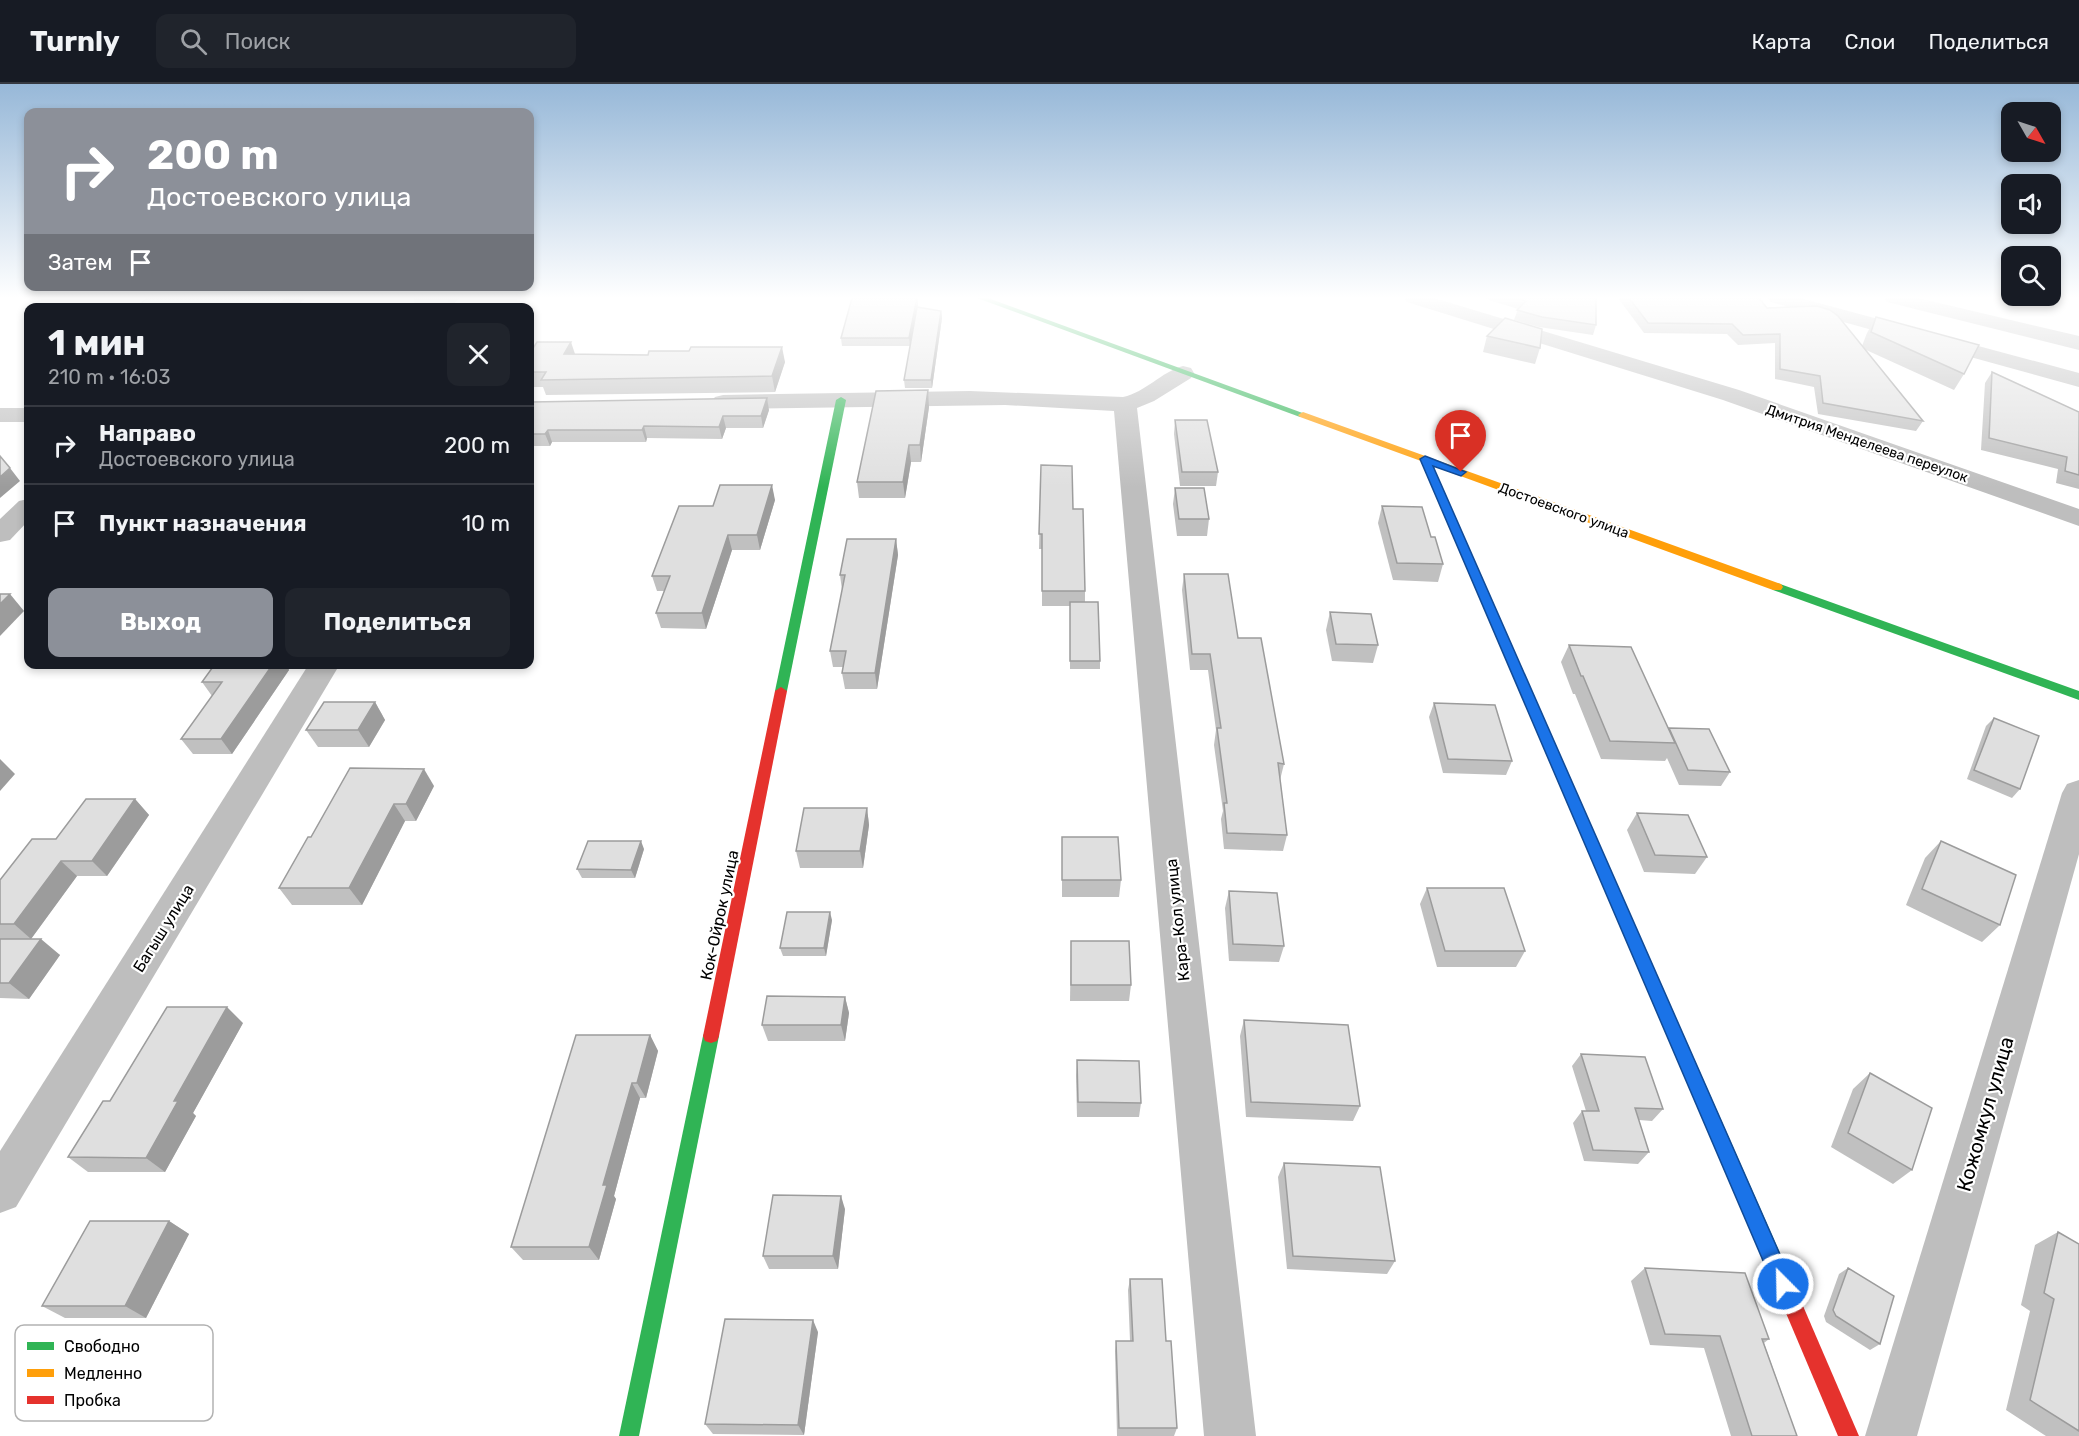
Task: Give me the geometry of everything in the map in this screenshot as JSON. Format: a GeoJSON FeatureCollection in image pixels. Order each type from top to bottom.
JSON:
{"type":"FeatureCollection","features":[{"type":"Feature","properties":{"kind":"street","name":"Достоевского улица"},"geometry":{"type":"LineString","coordinates":[[1151,361],[2079,696]]}},
{"type":"Feature","properties":{"kind":"street","name":"Дмитрия Менделеева переулок"},"geometry":{"type":"LineString","coordinates":[[1620,361],[1731,395],[2079,518]]}},
{"type":"Feature","properties":{"kind":"street"},"geometry":{"type":"LineString","coordinates":[[2010,361],[2079,380]]}},
{"type":"Feature","properties":{"kind":"street"},"geometry":{"type":"LineString","coordinates":[[697,402],[890,397],[1013,398],[1125,405],[1152,393],[1183,373]]}},
{"type":"Feature","properties":{"kind":"street","name":"Кок-Ойрок улица"},"geometry":{"type":"LineString","coordinates":[[629,1436],[841,400]]}},
{"type":"Feature","properties":{"kind":"street","name":"Кара-Кол улица"},"geometry":{"type":"LineString","coordinates":[[1125,405],[1230,1436]]}},
{"type":"Feature","properties":{"kind":"street"},"geometry":{"type":"LineString","coordinates":[[0,415],[24,415]]}},
{"type":"Feature","properties":{"kind":"street"},"geometry":{"type":"LineString","coordinates":[[1425,459],[1849,1436]]}},
{"type":"Feature","properties":{"kind":"street"},"geometry":{"type":"LineString","coordinates":[[0,534],[24,511]]}},
{"type":"Feature","properties":{"kind":"street","name":"Багыш улица"},"geometry":{"type":"LineString","coordinates":[[0,1191],[323,669]]}},
{"type":"Feature","properties":{"kind":"street","name":"Кожомкул улица"},"geometry":{"type":"LineString","coordinates":[[1891,1436],[2079,793]]}},
{"type":"Feature","properties":{"kind":"building"},"geometry":{"type":"Polygon","coordinates":[[[534,361],[777,361],[772,376],[541,380],[546,372],[534,372],[534,361]]]}},
{"type":"Feature","properties":{"kind":"building"},"geometry":{"type":"Polygon","coordinates":[[[907,361],[934,361],[931,380],[904,380],[907,361]]]}},
{"type":"Feature","properties":{"kind":"building"},"geometry":{"type":"Polygon","coordinates":[[[1780,361],[1875,361],[1923,421],[1823,403],[1820,376],[1780,369],[1780,361]]]}},
{"type":"Feature","properties":{"kind":"building"},"geometry":{"type":"Polygon","coordinates":[[[1935,361],[1971,361],[1964,374],[1935,361]]]}},
{"type":"Feature","properties":{"kind":"building"},"geometry":{"type":"Polygon","coordinates":[[[1992,372],[2079,412],[2079,475],[2065,471],[2067,457],[1989,438],[1992,372]]]}},
{"type":"Feature","properties":{"kind":"building"},"geometry":{"type":"Polygon","coordinates":[[[928,390],[920,445],[909,445],[903,482],[857,482],[876,391],[928,390]]]}},
{"type":"Feature","properties":{"kind":"building"},"geometry":{"type":"Polygon","coordinates":[[[767,398],[761,416],[723,416],[719,427],[644,426],[642,430],[548,430],[545,434],[534,434],[534,402],[767,398]]]}},
{"type":"Feature","properties":{"kind":"building"},"geometry":{"type":"Polygon","coordinates":[[[1175,420],[1207,420],[1218,472],[1182,472],[1175,420]]]}},
{"type":"Feature","properties":{"kind":"building"},"geometry":{"type":"Polygon","coordinates":[[[0,456],[10,468],[0,477],[0,456]]]}},
{"type":"Feature","properties":{"kind":"building"},"geometry":{"type":"Polygon","coordinates":[[[1041,465],[1072,466],[1073,509],[1083,509],[1085,591],[1042,591],[1042,534],[1039,534],[1041,465]]]}},
{"type":"Feature","properties":{"kind":"building"},"geometry":{"type":"Polygon","coordinates":[[[720,485],[772,485],[757,535],[728,535],[702,613],[656,613],[670,576],[652,576],[679,506],[713,506],[720,485]]]}},
{"type":"Feature","properties":{"kind":"building"},"geometry":{"type":"Polygon","coordinates":[[[1175,488],[1204,488],[1209,519],[1179,519],[1175,488]]]}},
{"type":"Feature","properties":{"kind":"building"},"geometry":{"type":"Polygon","coordinates":[[[1382,506],[1422,507],[1431,537],[1435,537],[1443,564],[1397,563],[1382,506]]]}},
{"type":"Feature","properties":{"kind":"building"},"geometry":{"type":"Polygon","coordinates":[[[847,539],[896,539],[875,673],[842,673],[846,651],[830,651],[845,575],[840,575],[847,539]]]}},
{"type":"Feature","properties":{"kind":"building"},"geometry":{"type":"Polygon","coordinates":[[[1184,574],[1228,574],[1238,638],[1261,638],[1284,764],[1278,763],[1287,835],[1227,833],[1224,803],[1227,803],[1217,728],[1221,728],[1210,654],[1192,654],[1184,574]]]}},
{"type":"Feature","properties":{"kind":"building"},"geometry":{"type":"Polygon","coordinates":[[[0,594],[10,594],[0,604],[0,594]]]}},
{"type":"Feature","properties":{"kind":"building"},"geometry":{"type":"Polygon","coordinates":[[[1070,602],[1098,602],[1100,661],[1070,661],[1070,602]]]}},
{"type":"Feature","properties":{"kind":"building"},"geometry":{"type":"Polygon","coordinates":[[[1330,612],[1371,614],[1378,645],[1336,644],[1330,612]]]}},
{"type":"Feature","properties":{"kind":"building"},"geometry":{"type":"Polygon","coordinates":[[[1569,645],[1631,647],[1675,743],[1610,741],[1569,645]]]}},
{"type":"Feature","properties":{"kind":"building"},"geometry":{"type":"Polygon","coordinates":[[[211,669],[270,669],[221,739],[181,739],[222,682],[202,682],[211,669]]]}},
{"type":"Feature","properties":{"kind":"building"},"geometry":{"type":"Polygon","coordinates":[[[324,702],[375,702],[358,730],[306,730],[324,702]]]}},
{"type":"Feature","properties":{"kind":"building"},"geometry":{"type":"Polygon","coordinates":[[[1434,703],[1495,705],[1512,761],[1448,759],[1434,703]]]}},
{"type":"Feature","properties":{"kind":"building"},"geometry":{"type":"Polygon","coordinates":[[[1994,718],[2039,736],[2020,789],[1974,770],[1994,718]]]}},
{"type":"Feature","properties":{"kind":"building"},"geometry":{"type":"Polygon","coordinates":[[[1669,728],[1709,729],[1730,772],[1688,770],[1669,728]]]}},
{"type":"Feature","properties":{"kind":"building"},"geometry":{"type":"Polygon","coordinates":[[[350,768],[424,769],[406,804],[394,804],[349,888],[279,888],[308,837],[311,837],[350,768]]]}},
{"type":"Feature","properties":{"kind":"building"},"geometry":{"type":"Polygon","coordinates":[[[86,799],[135,799],[92,861],[61,861],[14,924],[0,924],[0,880],[32,839],[56,839],[86,799]]]}},
{"type":"Feature","properties":{"kind":"building"},"geometry":{"type":"Polygon","coordinates":[[[804,808],[867,808],[860,851],[796,851],[804,808]]]}},
{"type":"Feature","properties":{"kind":"building"},"geometry":{"type":"Polygon","coordinates":[[[1637,813],[1688,815],[1707,857],[1655,855],[1637,813]]]}},
{"type":"Feature","properties":{"kind":"building"},"geometry":{"type":"Polygon","coordinates":[[[1062,837],[1118,837],[1121,880],[1062,880],[1062,837]]]}},
{"type":"Feature","properties":{"kind":"building"},"geometry":{"type":"Polygon","coordinates":[[[588,841],[641,841],[631,870],[577,869],[588,841]]]}},
{"type":"Feature","properties":{"kind":"building"},"geometry":{"type":"Polygon","coordinates":[[[1941,841],[2016,875],[2000,925],[1922,889],[1941,841]]]}},
{"type":"Feature","properties":{"kind":"building"},"geometry":{"type":"Polygon","coordinates":[[[1427,888],[1504,888],[1525,951],[1445,951],[1427,888]]]}},
{"type":"Feature","properties":{"kind":"building"},"geometry":{"type":"Polygon","coordinates":[[[1229,891],[1277,893],[1284,946],[1233,944],[1229,891]]]}},
{"type":"Feature","properties":{"kind":"building"},"geometry":{"type":"Polygon","coordinates":[[[787,912],[830,912],[824,948],[780,948],[787,912]]]}},
{"type":"Feature","properties":{"kind":"building"},"geometry":{"type":"Polygon","coordinates":[[[0,939],[41,939],[9,983],[0,983],[0,939]]]}},
{"type":"Feature","properties":{"kind":"building"},"geometry":{"type":"Polygon","coordinates":[[[1071,941],[1129,941],[1131,985],[1071,985],[1071,941]]]}},
{"type":"Feature","properties":{"kind":"building"},"geometry":{"type":"Polygon","coordinates":[[[767,996],[845,997],[841,1025],[762,1025],[767,996]]]}},
{"type":"Feature","properties":{"kind":"building"},"geometry":{"type":"Polygon","coordinates":[[[167,1007],[227,1007],[174,1101],[178,1101],[146,1158],[68,1157],[103,1101],[110,1101],[167,1007]]]}},
{"type":"Feature","properties":{"kind":"building"},"geometry":{"type":"Polygon","coordinates":[[[1244,1020],[1348,1025],[1360,1106],[1251,1102],[1244,1020]]]}},
{"type":"Feature","properties":{"kind":"building"},"geometry":{"type":"Polygon","coordinates":[[[576,1035],[650,1035],[637,1083],[632,1083],[603,1185],[607,1185],[589,1247],[511,1247],[576,1035]]]}},
{"type":"Feature","properties":{"kind":"building"},"geometry":{"type":"Polygon","coordinates":[[[1581,1054],[1645,1057],[1663,1109],[1635,1108],[1649,1152],[1593,1150],[1582,1111],[1599,1111],[1581,1054]]]}},
{"type":"Feature","properties":{"kind":"building"},"geometry":{"type":"Polygon","coordinates":[[[1077,1060],[1139,1061],[1141,1103],[1078,1102],[1077,1060]]]}},
{"type":"Feature","properties":{"kind":"building"},"geometry":{"type":"Polygon","coordinates":[[[1870,1073],[1932,1108],[1912,1170],[1848,1133],[1870,1073]]]}},
{"type":"Feature","properties":{"kind":"building"},"geometry":{"type":"Polygon","coordinates":[[[1284,1163],[1380,1167],[1395,1261],[1293,1256],[1284,1163]]]}},
{"type":"Feature","properties":{"kind":"building"},"geometry":{"type":"Polygon","coordinates":[[[773,1195],[841,1196],[833,1256],[763,1256],[773,1195]]]}},
{"type":"Feature","properties":{"kind":"building"},"geometry":{"type":"Polygon","coordinates":[[[90,1221],[169,1221],[125,1306],[42,1306],[90,1221]]]}},
{"type":"Feature","properties":{"kind":"building"},"geometry":{"type":"Polygon","coordinates":[[[2058,1232],[2079,1244],[2079,1431],[2030,1400],[2054,1299],[2044,1293],[2058,1232]]]}},
{"type":"Feature","properties":{"kind":"building"},"geometry":{"type":"Polygon","coordinates":[[[1645,1268],[1745,1273],[1769,1339],[1762,1339],[1797,1436],[1752,1436],[1720,1336],[1665,1334],[1645,1268]]]}},
{"type":"Feature","properties":{"kind":"building"},"geometry":{"type":"Polygon","coordinates":[[[1848,1268],[1894,1296],[1880,1344],[1836,1316],[1833,1310],[1848,1268]]]}},
{"type":"Feature","properties":{"kind":"building"},"geometry":{"type":"Polygon","coordinates":[[[1130,1279],[1162,1279],[1166,1341],[1171,1341],[1177,1428],[1119,1428],[1116,1341],[1133,1341],[1130,1279]]]}},
{"type":"Feature","properties":{"kind":"building"},"geometry":{"type":"Polygon","coordinates":[[[725,1319],[813,1320],[798,1425],[705,1424],[725,1319]]]}},
{"type":"Feature","properties":{"kind":"traffic: fast"},"geometry":{"type":"LineString","coordinates":[[1155,361],[1303,415]]}},
{"type":"Feature","properties":{"kind":"traffic: fast"},"geometry":{"type":"LineString","coordinates":[[781,691],[841,400]]}},
{"type":"Feature","properties":{"kind":"traffic: fast"},"geometry":{"type":"LineString","coordinates":[[1777,587],[2079,696]]}},
{"type":"Feature","properties":{"kind":"traffic: fast"},"geometry":{"type":"LineString","coordinates":[[1592,844],[1787,1292]]}},
{"type":"Feature","properties":{"kind":"traffic: fast"},"geometry":{"type":"LineString","coordinates":[[629,1436],[711,1036]]}},
{"type":"Feature","properties":{"kind":"traffic: slow"},"geometry":{"type":"LineString","coordinates":[[1303,415],[1777,587]]}},
{"type":"Feature","properties":{"kind":"traffic: slow"},"geometry":{"type":"LineString","coordinates":[[1425,459],[1592,844]]}},
{"type":"Feature","properties":{"kind":"traffic: jam"},"geometry":{"type":"LineString","coordinates":[[711,1036],[781,691]]}},
{"type":"Feature","properties":{"kind":"traffic: jam"},"geometry":{"type":"LineString","coordinates":[[1787,1292],[1849,1436]]}},
{"type":"Feature","properties":{"kind":"route"},"geometry":{"type":"LineString","coordinates":[[1461,472],[1425,459],[1783,1284]]}}]}
